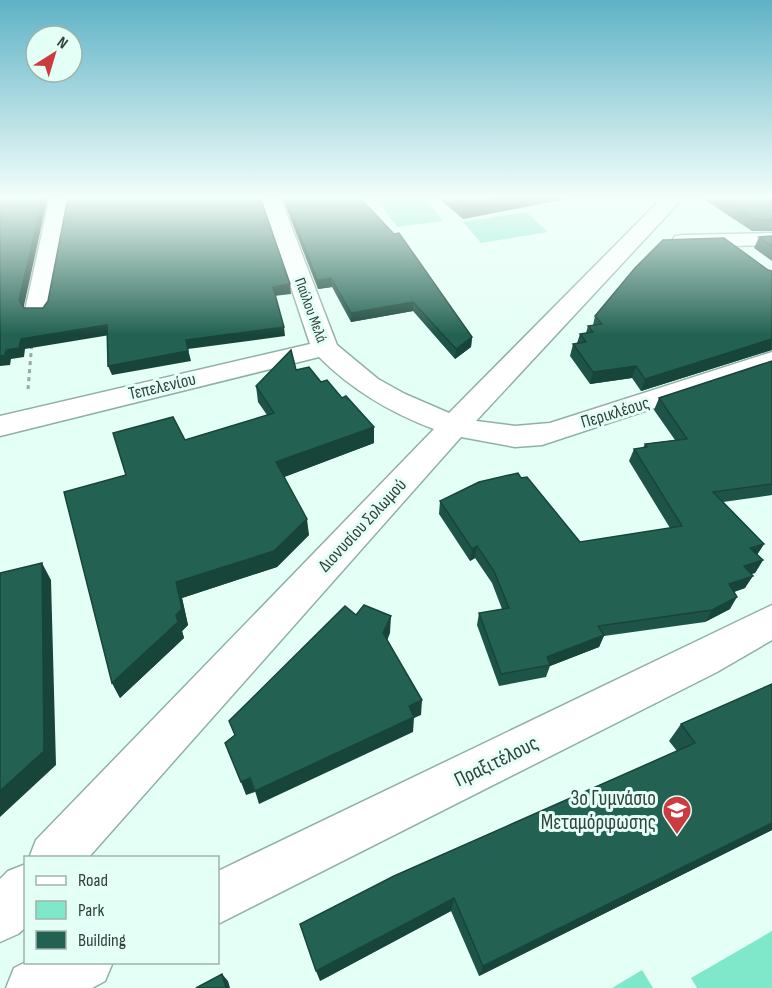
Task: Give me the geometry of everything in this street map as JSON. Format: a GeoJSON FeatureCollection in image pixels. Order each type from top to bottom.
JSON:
{"type":"FeatureCollection","features":[{"type":"Feature","properties":{"kind":"street"},"geometry":{"type":"LineString","coordinates":[[37,310],[51,243]]}},
{"type":"Feature","properties":{"kind":"street","name":"Παύλου Μελά"},"geometry":{"type":"LineString","coordinates":[[287,243],[325,348],[340,365],[367,384],[426,415],[455,425]]}},
{"type":"Feature","properties":{"kind":"street","name":"Διονυσίου Σολωμού"},"geometry":{"type":"LineString","coordinates":[[56,856],[455,425],[630,243]]}},
{"type":"Feature","properties":{"kind":"street"},"geometry":{"type":"LineString","coordinates":[[730,243],[754,261]]}},
{"type":"Feature","properties":{"kind":"street","name":"Τεπελενίου"},"geometry":{"type":"LineString","coordinates":[[13,422],[325,348]]}},
{"type":"Feature","properties":{"kind":"street","name":"Περικλέους"},"geometry":{"type":"LineString","coordinates":[[455,425],[500,436],[542,435],[772,360]]}},
{"type":"Feature","properties":{"kind":"street","name":"Πραξιτέλους"},"geometry":{"type":"LineString","coordinates":[[219,898],[692,664],[772,621]]}},
{"type":"Feature","properties":{"kind":"street"},"geometry":{"type":"LineString","coordinates":[[0,916],[24,891]]}},
{"type":"Feature","properties":{"kind":"street"},"geometry":{"type":"LineString","coordinates":[[34,988],[84,964]]}},
{"type":"Feature","properties":{"kind":"path"},"geometry":{"type":"LineString","coordinates":[[13,422],[37,310]]}},
{"type":"Feature","properties":{"kind":"green space"},"geometry":{"type":"Polygon","coordinates":[[[772,931],[772,988],[697,988],[691,978],[772,931]]]}},
{"type":"Feature","properties":{"kind":"green space"},"geometry":{"type":"Polygon","coordinates":[[[642,970],[653,988],[612,988],[642,970]]]}},
{"type":"Feature","properties":{"kind":"building"},"geometry":{"type":"Polygon","coordinates":[[[0,243],[32,243],[19,300],[24,308],[43,308],[48,301],[59,243],[276,243],[290,284],[273,287],[284,327],[186,340],[188,351],[108,366],[107,325],[21,339],[19,348],[6,350],[5,355],[0,356],[0,243]]]}},
{"type":"Feature","properties":{"kind":"building"},"geometry":{"type":"Polygon","coordinates":[[[303,243],[406,243],[472,337],[456,349],[413,302],[351,313],[331,278],[317,280],[303,243]]]}},
{"type":"Feature","properties":{"kind":"building"},"geometry":{"type":"Polygon","coordinates":[[[660,243],[731,243],[772,271],[772,339],[645,379],[636,366],[593,372],[573,344],[586,342],[580,334],[593,332],[588,326],[602,324],[595,316],[635,268],[660,243]]]}},
{"type":"Feature","properties":{"kind":"building"},"geometry":{"type":"Polygon","coordinates":[[[291,350],[296,370],[309,367],[321,382],[327,380],[342,398],[346,396],[374,427],[276,462],[307,519],[274,551],[176,582],[182,609],[176,615],[178,622],[112,683],[64,492],[126,475],[113,433],[173,417],[185,440],[274,413],[256,386],[291,350]]]}},
{"type":"Feature","properties":{"kind":"building"},"geometry":{"type":"Polygon","coordinates":[[[772,361],[772,484],[713,492],[764,544],[750,548],[763,560],[744,566],[753,576],[729,584],[737,597],[712,610],[598,626],[604,635],[547,657],[550,665],[501,674],[479,613],[509,608],[494,571],[477,546],[472,549],[440,501],[479,482],[518,473],[521,478],[527,477],[580,542],[682,526],[634,449],[647,447],[645,444],[687,439],[659,398],[772,361]]]}},
{"type":"Feature","properties":{"kind":"building"},"geometry":{"type":"Polygon","coordinates":[[[42,563],[44,751],[0,791],[0,573],[42,563]]]}},
{"type":"Feature","properties":{"kind":"building"},"geometry":{"type":"Polygon","coordinates":[[[364,605],[391,616],[383,633],[422,700],[409,706],[414,717],[255,791],[250,778],[241,782],[225,743],[235,735],[229,721],[345,606],[356,615],[364,605]]]}},
{"type":"Feature","properties":{"kind":"building"},"geometry":{"type":"Polygon","coordinates":[[[772,684],[772,823],[483,966],[454,898],[316,971],[300,924],[394,876],[695,743],[681,724],[772,684]]]}},
{"type":"Feature","properties":{"kind":"building"},"geometry":{"type":"Polygon","coordinates":[[[222,974],[226,988],[196,988],[222,974]]]}},
{"type":"Feature","properties":{"kind":"place","name":"3ο Γυμνάσιο Μεταμόρφωσης"},"geometry":{"type":"Point","coordinates":[677,836]}}]}
